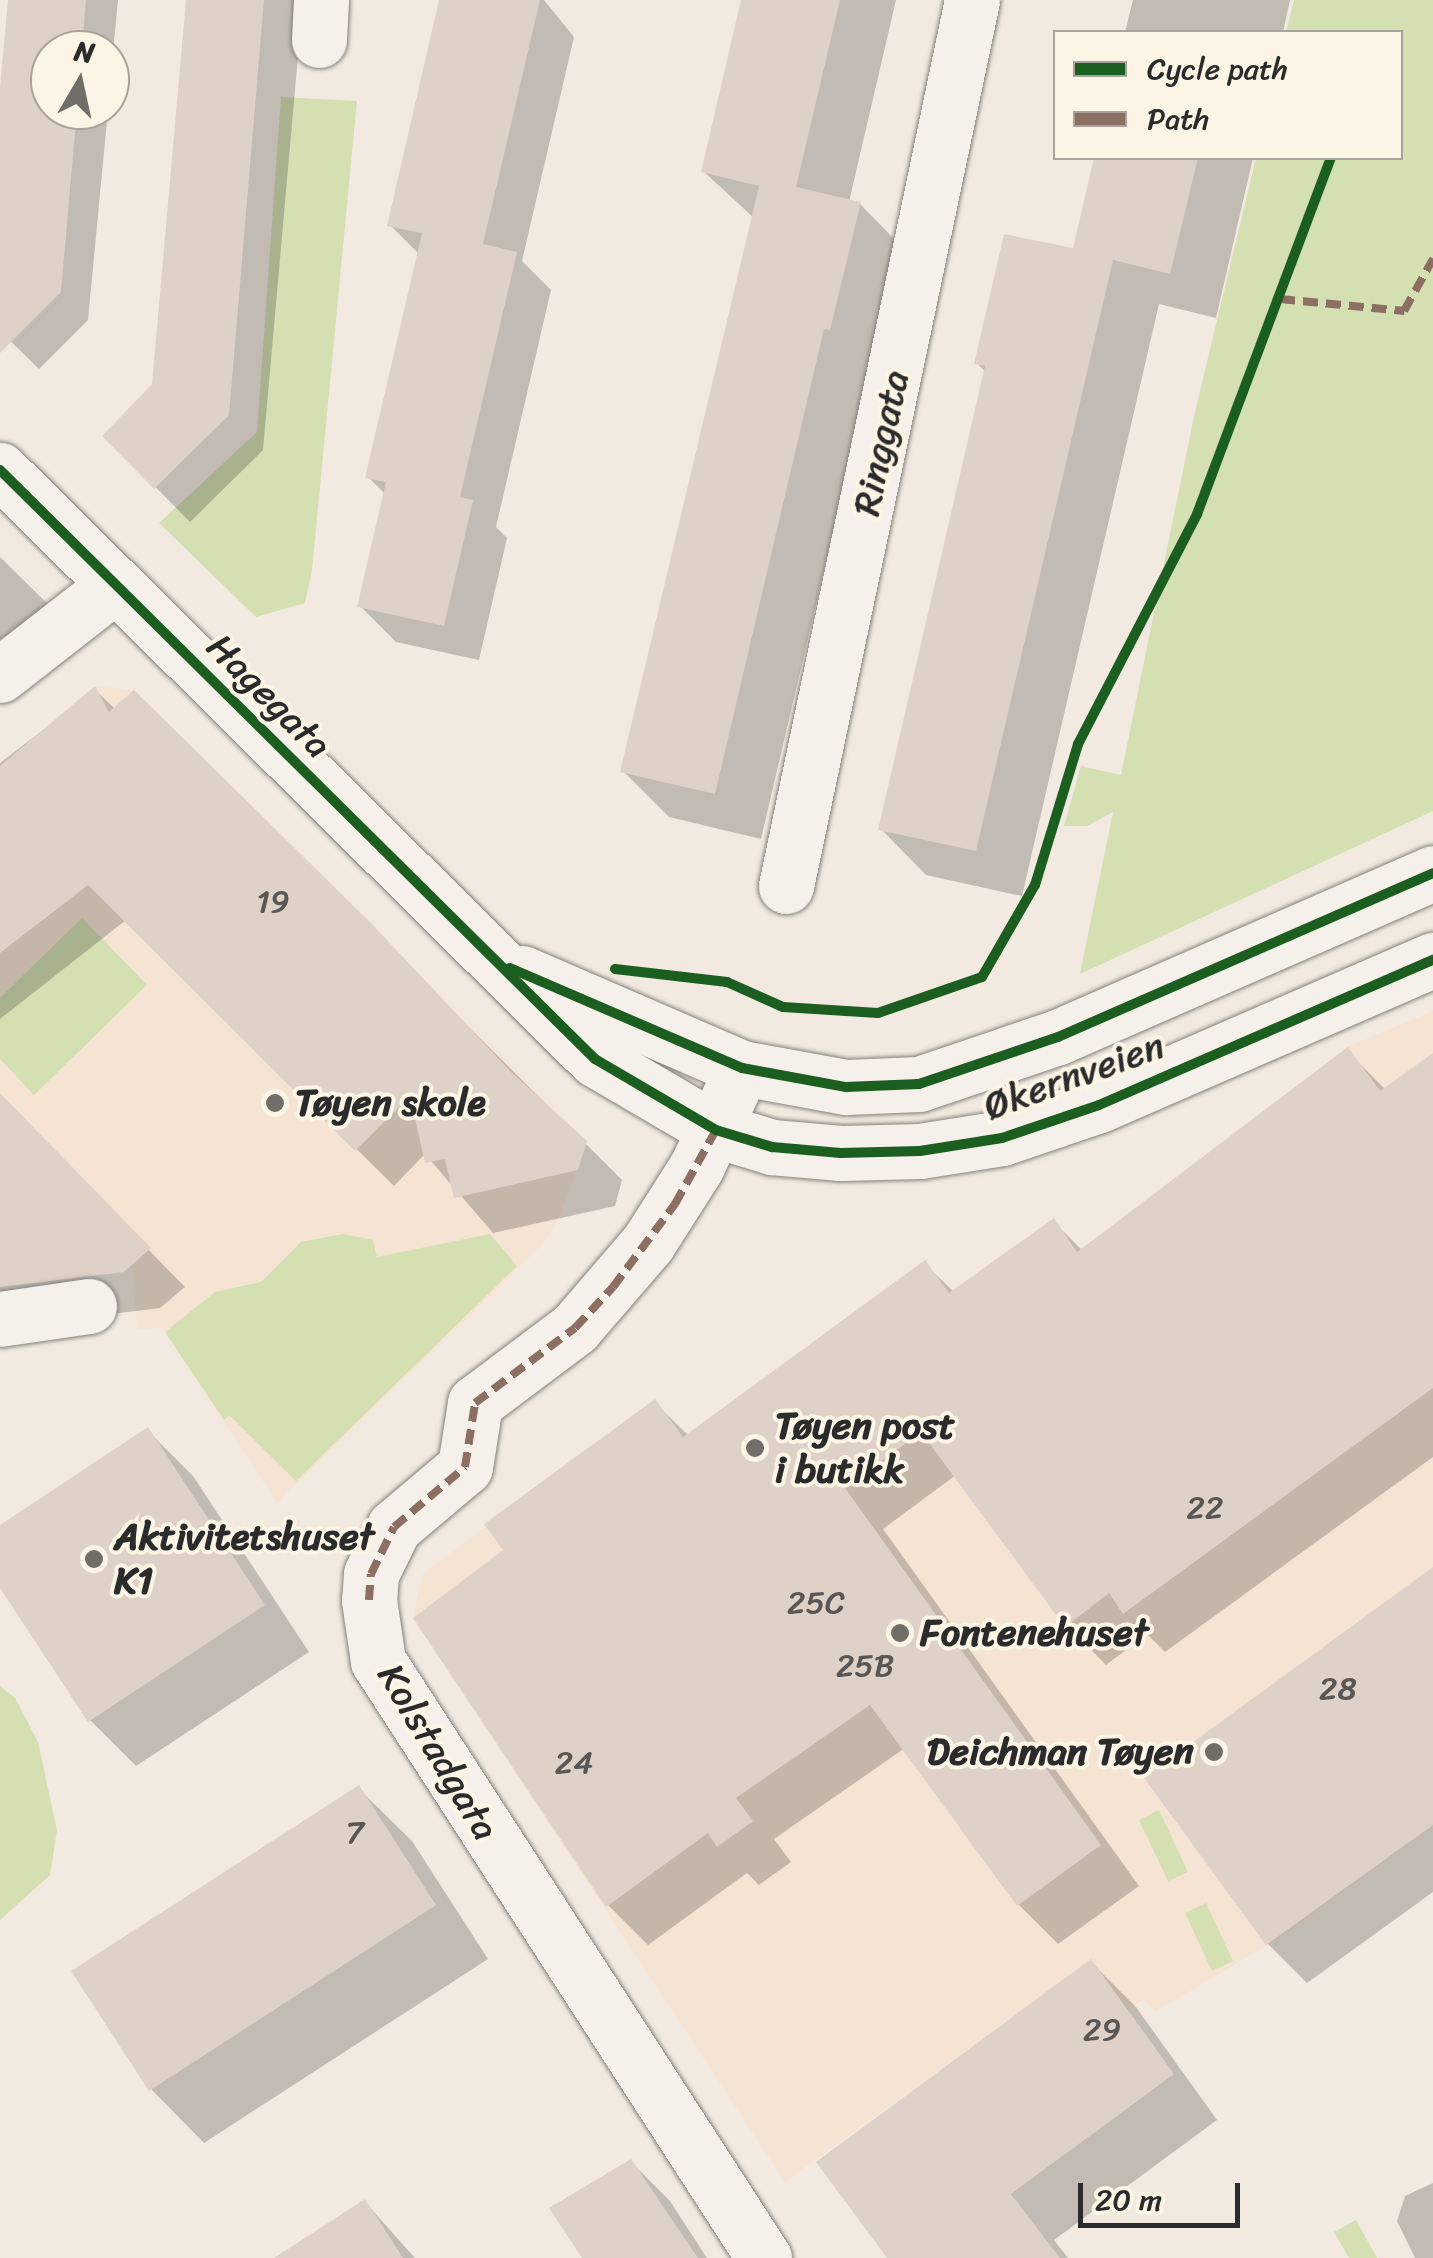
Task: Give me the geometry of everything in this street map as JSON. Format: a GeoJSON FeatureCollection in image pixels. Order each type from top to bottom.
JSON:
{"type":"FeatureCollection","features":[{"type":"Feature","properties":{"kind":"main road","name":"Ringgata"},"geometry":{"type":"LineString","coordinates":[[786,886],[972,0]]}},
{"type":"Feature","properties":{"kind":"main road","name":"Hagegata"},"geometry":{"type":"LineString","coordinates":[[0,470],[594,1059],[716,1130]]}},
{"type":"Feature","properties":{"kind":"main road"},"geometry":{"type":"LineString","coordinates":[[0,675],[114,586]]}},
{"type":"Feature","properties":{"kind":"main road","name":"Økernveien"},"geometry":{"type":"LineString","coordinates":[[742,1068],[846,1087],[919,1084],[983,1068],[1433,873]]}},
{"type":"Feature","properties":{"kind":"main road","name":"Økernveien"},"geometry":{"type":"LineString","coordinates":[[716,1130],[772,1147],[842,1153],[920,1151],[1002,1138],[1100,1105],[1433,960]]}},
{"type":"Feature","properties":{"kind":"main road","name":"Hagegata"},"geometry":{"type":"LineString","coordinates":[[496,963],[742,1068]]}},
{"type":"Feature","properties":{"kind":"main road","name":"Kolstadgata"},"geometry":{"type":"LineString","coordinates":[[742,1068],[716,1130],[675,1204],[613,1287],[576,1328],[475,1403],[465,1466],[394,1527],[372,1574],[369,1600],[378,1660],[764,2258]]}},
{"type":"Feature","properties":{"kind":"main road"},"geometry":{"type":"LineString","coordinates":[[0,1319],[90,1306]]}},
{"type":"Feature","properties":{"kind":"shaded area","name":"Tøyen skole"},"geometry":{"type":"Polygon","coordinates":[[[95,686],[134,690],[587,1141],[560,1216],[543,1244],[277,1503],[162,1327],[137,1330],[133,1270],[0,1139],[0,766],[95,686]]]}},
{"type":"Feature","properties":{"kind":"shaded area"},"geometry":{"type":"Polygon","coordinates":[[[1433,1011],[1433,1825],[1283,1936],[1155,2012],[1144,1999],[1127,2011],[1091,1960],[785,2182],[413,1618],[422,1575],[655,1399],[683,1437],[925,1260],[949,1292],[1054,1218],[1078,1252],[1347,1047],[1433,1011]]]}},
{"type":"Feature","properties":{"kind":"green space"},"geometry":{"type":"Polygon","coordinates":[[[1294,0],[1433,0],[1433,811],[1080,974],[1113,812],[1087,826],[1064,826],[1081,766],[1121,775],[1194,416],[1256,160],[1403,160],[1403,30],[1286,30],[1294,0]]]}},
{"type":"Feature","properties":{"kind":"green space"},"geometry":{"type":"Polygon","coordinates":[[[281,97],[357,101],[312,570],[305,603],[256,617],[159,523],[257,432],[281,97]]]}},
{"type":"Feature","properties":{"kind":"green space"},"geometry":{"type":"Polygon","coordinates":[[[82,918],[147,985],[34,1095],[0,1059],[0,998],[82,918]]]}},
{"type":"Feature","properties":{"kind":"green space"},"geometry":{"type":"Polygon","coordinates":[[[343,1234],[373,1240],[377,1257],[490,1234],[517,1266],[296,1481],[229,1415],[224,1420],[165,1332],[215,1292],[261,1282],[301,1242],[343,1234]]]}},
{"type":"Feature","properties":{"kind":"green space"},"geometry":{"type":"Polygon","coordinates":[[[0,1686],[15,1698],[38,1742],[57,1830],[50,1875],[0,1920],[0,1686]]]}},
{"type":"Feature","properties":{"kind":"green space"},"geometry":{"type":"Polygon","coordinates":[[[1159,1810],[1188,1872],[1168,1881],[1139,1820],[1159,1810]]]}},
{"type":"Feature","properties":{"kind":"green space"},"geometry":{"type":"Polygon","coordinates":[[[1206,1903],[1233,1961],[1212,1971],[1185,1913],[1206,1903]]]}},
{"type":"Feature","properties":{"kind":"green space"},"geometry":{"type":"Polygon","coordinates":[[[1356,2220],[1377,2258],[1349,2258],[1334,2232],[1356,2220]]]}},
{"type":"Feature","properties":{"kind":"building"},"geometry":{"type":"Polygon","coordinates":[[[8,0],[86,0],[84,30],[30,30],[30,130],[75,130],[61,292],[0,353],[0,87],[8,0]]]}},
{"type":"Feature","properties":{"kind":"building"},"geometry":{"type":"Polygon","coordinates":[[[186,0],[264,0],[229,415],[154,489],[102,436],[152,384],[186,0]]]}},
{"type":"Feature","properties":{"kind":"building"},"geometry":{"type":"Polygon","coordinates":[[[439,0],[540,0],[483,244],[517,252],[460,497],[473,500],[444,626],[357,607],[386,482],[365,478],[422,233],[387,226],[439,0]]]}},
{"type":"Feature","properties":{"kind":"building"},"geometry":{"type":"Polygon","coordinates":[[[741,0],[840,0],[796,187],[861,202],[830,330],[824,329],[715,794],[620,772],[759,186],[701,172],[741,0]]]}},
{"type":"Feature","properties":{"kind":"building"},"geometry":{"type":"Polygon","coordinates":[[[1094,160],[1198,160],[1170,274],[1113,260],[976,851],[878,830],[985,366],[974,364],[1004,234],[1073,248],[1094,160]]]}},
{"type":"Feature","properties":{"kind":"building"},"geometry":{"type":"Polygon","coordinates":[[[95,686],[109,712],[134,690],[371,923],[511,1072],[587,1141],[578,1170],[454,1198],[445,1159],[425,1163],[410,1096],[355,1151],[88,885],[0,953],[0,766],[95,686]]]}},
{"type":"Feature","properties":{"kind":"building"},"geometry":{"type":"Polygon","coordinates":[[[1348,1047],[1380,1091],[1433,1053],[1433,1388],[1123,1614],[1109,1593],[1065,1627],[921,1432],[845,1488],[1101,1845],[1017,1906],[870,1705],[736,1798],[753,1821],[717,1847],[708,1833],[606,1907],[413,1618],[503,1550],[484,1524],[655,1399],[683,1437],[925,1260],[949,1293],[1054,1218],[1077,1252],[1348,1047]]]}},
{"type":"Feature","properties":{"kind":"building"},"geometry":{"type":"Polygon","coordinates":[[[0,1093],[151,1248],[124,1272],[0,1287],[0,1093]]]}},
{"type":"Feature","properties":{"kind":"building"},"geometry":{"type":"Polygon","coordinates":[[[148,1427],[265,1605],[88,1722],[0,1588],[0,1525],[148,1427]]]}},
{"type":"Feature","properties":{"kind":"building"},"geometry":{"type":"Polygon","coordinates":[[[1433,1567],[1433,1825],[1266,1945],[1144,1778],[1433,1567]]]}},
{"type":"Feature","properties":{"kind":"building"},"geometry":{"type":"Polygon","coordinates":[[[359,1785],[436,1905],[149,2091],[71,1971],[359,1785]]]}},
{"type":"Feature","properties":{"kind":"building"},"geometry":{"type":"Polygon","coordinates":[[[1091,1959],[1174,2074],[1011,2194],[1060,2258],[887,2258],[816,2162],[1091,1959]]]}},
{"type":"Feature","properties":{"kind":"building"},"geometry":{"type":"Polygon","coordinates":[[[631,2159],[698,2258],[582,2258],[549,2208],[631,2159]]]}},
{"type":"Feature","properties":{"kind":"building"},"geometry":{"type":"Polygon","coordinates":[[[365,2199],[403,2258],[274,2258],[365,2199]]]}},
{"type":"Feature","properties":{"kind":"marked path"},"geometry":{"type":"LineString","coordinates":[[1280,299],[1404,311],[1433,259]]}},
{"type":"Feature","properties":{"kind":"marked path"},"geometry":{"type":"LineString","coordinates":[[369,1600],[371,1574],[394,1527],[465,1467],[475,1403],[575,1328],[613,1287],[675,1204],[716,1130]]}},
{"type":"Feature","properties":{"kind":"cycle path"},"geometry":{"type":"LineString","coordinates":[[615,969],[727,982],[783,1007],[878,1013],[982,977],[1035,885],[1078,744],[1197,514],[1330,160]]}},
{"type":"Feature","properties":{"kind":"cycle path"},"geometry":{"type":"LineString","coordinates":[[0,470],[595,1059],[716,1130],[772,1147],[841,1153],[920,1151],[1002,1138],[1099,1105],[1433,960]]}},
{"type":"Feature","properties":{"kind":"cycle path"},"geometry":{"type":"LineString","coordinates":[[510,968],[742,1068],[846,1087],[919,1084],[1058,1037],[1433,873]]}},
{"type":"Feature","properties":{"kind":"place","name":"Tøyen skole"},"geometry":{"type":"Point","coordinates":[275,1103]}},
{"type":"Feature","properties":{"kind":"place","name":"Tøyen post i butikk"},"geometry":{"type":"Point","coordinates":[755,1448]}},
{"type":"Feature","properties":{"kind":"place","name":"Aktivitetshuset K1"},"geometry":{"type":"Point","coordinates":[94,1559]}},
{"type":"Feature","properties":{"kind":"place","name":"Fontenehuset"},"geometry":{"type":"Point","coordinates":[900,1633]}},
{"type":"Feature","properties":{"kind":"place","name":"Deichman Tøyen"},"geometry":{"type":"Point","coordinates":[1214,1752]}}]}
